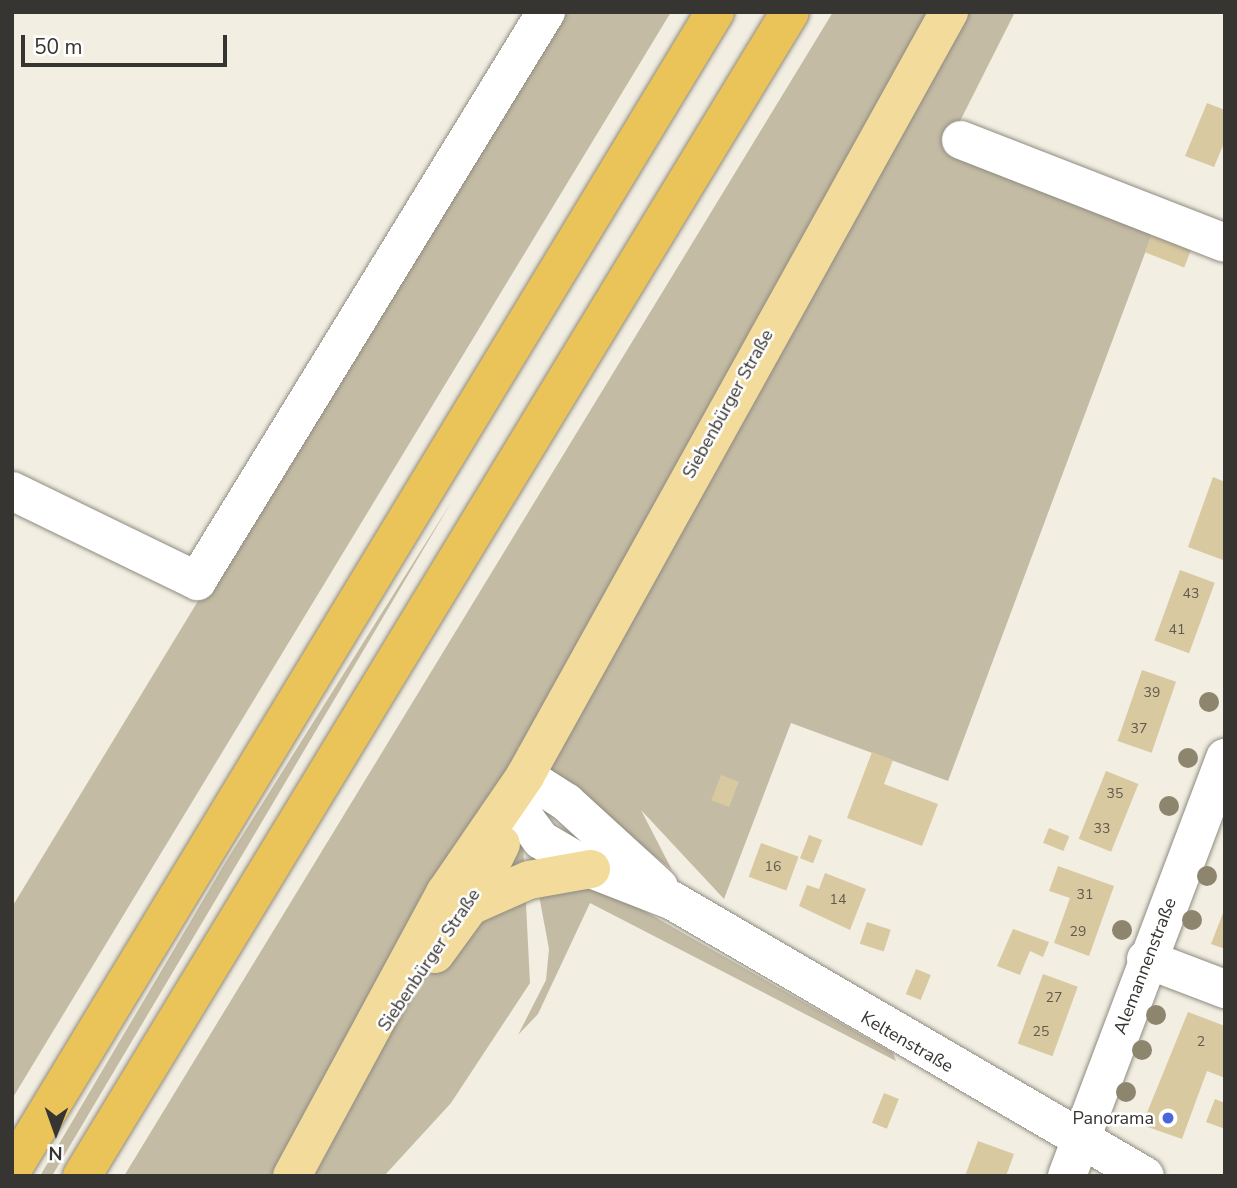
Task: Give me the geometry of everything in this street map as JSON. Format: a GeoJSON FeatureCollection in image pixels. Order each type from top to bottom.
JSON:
{"type":"FeatureCollection","features":[{"type":"Feature","properties":{"kind":"highway"},"geometry":{"type":"LineString","coordinates":[[12,1170],[715,12]]}},
{"type":"Feature","properties":{"kind":"highway"},"geometry":{"type":"LineString","coordinates":[[82,1176],[790,12]]}},
{"type":"Feature","properties":{"kind":"main road","name":"Siebenbürger Straße"},"geometry":{"type":"LineString","coordinates":[[292,1176],[349,1076],[452,882],[518,788],[949,12]]}},
{"type":"Feature","properties":{"kind":"main road","name":"Siebenbürger Straße"},"geometry":{"type":"LineString","coordinates":[[349,1076],[470,906],[499,850],[518,788]]}},
{"type":"Feature","properties":{"kind":"main road"},"geometry":{"type":"LineString","coordinates":[[470,906],[529,880],[591,869]]}},
{"type":"Feature","properties":{"kind":"street"},"geometry":{"type":"LineString","coordinates":[[12,491],[197,581],[546,12]]}},
{"type":"Feature","properties":{"kind":"street"},"geometry":{"type":"LineString","coordinates":[[961,140],[1225,243]]}},
{"type":"Feature","properties":{"kind":"street","name":"Alemannenstraße"},"geometry":{"type":"LineString","coordinates":[[1067,1176],[1146,959],[1225,758]]}},
{"type":"Feature","properties":{"kind":"street","name":"Keltenstraße"},"geometry":{"type":"LineString","coordinates":[[518,788],[541,840],[591,869],[673,901],[1145,1176]]}},
{"type":"Feature","properties":{"kind":"street","name":"Keltenstraße"},"geometry":{"type":"LineString","coordinates":[[518,788],[566,802],[673,901]]}},
{"type":"Feature","properties":{"kind":"street"},"geometry":{"type":"LineString","coordinates":[[1146,959],[1225,989]]}},
{"type":"Feature","properties":{"kind":"shaded area"},"geometry":{"type":"Polygon","coordinates":[[[556,12],[671,12],[12,1099],[12,907],[556,12]]]}},
{"type":"Feature","properties":{"kind":"shaded area"},"geometry":{"type":"Polygon","coordinates":[[[833,12],[1015,12],[948,145],[1154,229],[948,781],[791,723],[724,899],[641,810],[672,870],[518,746],[530,983],[451,1103],[384,1176],[124,1176],[833,12]]]}},
{"type":"Feature","properties":{"kind":"shaded area"},"geometry":{"type":"Polygon","coordinates":[[[452,501],[52,1176],[40,1176],[225,863],[452,501]]]}},
{"type":"Feature","properties":{"kind":"shaded area"},"geometry":{"type":"Polygon","coordinates":[[[576,883],[613,893],[893,1053],[896,1061],[590,903],[538,1014],[518,1035],[546,980],[549,949],[538,890],[576,883]]]}},
{"type":"Feature","properties":{"kind":"building"},"geometry":{"type":"Polygon","coordinates":[[[1207,103],[1225,110],[1225,141],[1214,167],[1185,156],[1207,103]]]}},
{"type":"Feature","properties":{"kind":"building"},"geometry":{"type":"Polygon","coordinates":[[[1154,229],[1193,244],[1184,267],[1145,252],[1154,229]]]}},
{"type":"Feature","properties":{"kind":"building"},"geometry":{"type":"Polygon","coordinates":[[[1213,477],[1225,482],[1223,560],[1188,547],[1213,477]]]}},
{"type":"Feature","properties":{"kind":"building"},"geometry":{"type":"Polygon","coordinates":[[[1180,570],[1215,583],[1189,653],[1154,640],[1180,570]]]}},
{"type":"Feature","properties":{"kind":"building"},"geometry":{"type":"Polygon","coordinates":[[[1142,670],[1176,682],[1152,753],[1118,741],[1142,670]]]}},
{"type":"Feature","properties":{"kind":"building"},"geometry":{"type":"Polygon","coordinates":[[[872,752],[893,760],[884,784],[938,804],[922,846],[847,818],[872,752]]]}},
{"type":"Feature","properties":{"kind":"building"},"geometry":{"type":"Polygon","coordinates":[[[1106,771],[1138,784],[1111,852],[1079,839],[1106,771]]]}},
{"type":"Feature","properties":{"kind":"building"},"geometry":{"type":"Polygon","coordinates":[[[721,775],[739,782],[729,807],[711,800],[721,775]]]}},
{"type":"Feature","properties":{"kind":"building"},"geometry":{"type":"Polygon","coordinates":[[[1049,828],[1069,836],[1063,851],[1043,843],[1049,828]]]}},
{"type":"Feature","properties":{"kind":"building"},"geometry":{"type":"Polygon","coordinates":[[[809,835],[822,840],[813,863],[800,858],[809,835]]]}},
{"type":"Feature","properties":{"kind":"building"},"geometry":{"type":"Polygon","coordinates":[[[761,843],[799,857],[786,891],[749,877],[761,843]]]}},
{"type":"Feature","properties":{"kind":"building"},"geometry":{"type":"Polygon","coordinates":[[[1058,866],[1114,886],[1089,956],[1054,943],[1070,898],[1049,891],[1058,866]]]}},
{"type":"Feature","properties":{"kind":"building"},"geometry":{"type":"Polygon","coordinates":[[[825,873],[866,889],[850,930],[799,906],[807,885],[819,889],[825,873]]]}},
{"type":"Feature","properties":{"kind":"building"},"geometry":{"type":"Polygon","coordinates":[[[1225,908],[1225,949],[1211,944],[1225,908]]]}},
{"type":"Feature","properties":{"kind":"building"},"geometry":{"type":"Polygon","coordinates":[[[867,922],[891,930],[884,952],[860,944],[867,922]]]}},
{"type":"Feature","properties":{"kind":"building"},"geometry":{"type":"Polygon","coordinates":[[[1013,929],[1049,942],[1043,957],[1030,951],[1020,975],[997,966],[1013,929]]]}},
{"type":"Feature","properties":{"kind":"building"},"geometry":{"type":"Polygon","coordinates":[[[916,969],[931,975],[921,1000],[906,994],[916,969]]]}},
{"type":"Feature","properties":{"kind":"building"},"geometry":{"type":"Polygon","coordinates":[[[1043,974],[1078,987],[1052,1056],[1018,1044],[1043,974]]]}},
{"type":"Feature","properties":{"kind":"building"},"geometry":{"type":"Polygon","coordinates":[[[1188,1012],[1225,1026],[1225,1078],[1207,1071],[1182,1139],[1142,1125],[1188,1012]]]}},
{"type":"Feature","properties":{"kind":"building"},"geometry":{"type":"Polygon","coordinates":[[[884,1093],[899,1099],[887,1129],[872,1123],[884,1093]]]}},
{"type":"Feature","properties":{"kind":"building"},"geometry":{"type":"Polygon","coordinates":[[[1215,1099],[1225,1103],[1225,1129],[1206,1122],[1215,1099]]]}},
{"type":"Feature","properties":{"kind":"building"},"geometry":{"type":"Polygon","coordinates":[[[978,1141],[1014,1154],[1006,1176],[965,1176],[978,1141]]]}},
{"type":"Feature","properties":{"kind":"place","name":"Panorama"},"geometry":{"type":"Point","coordinates":[1168,1118]}}]}
